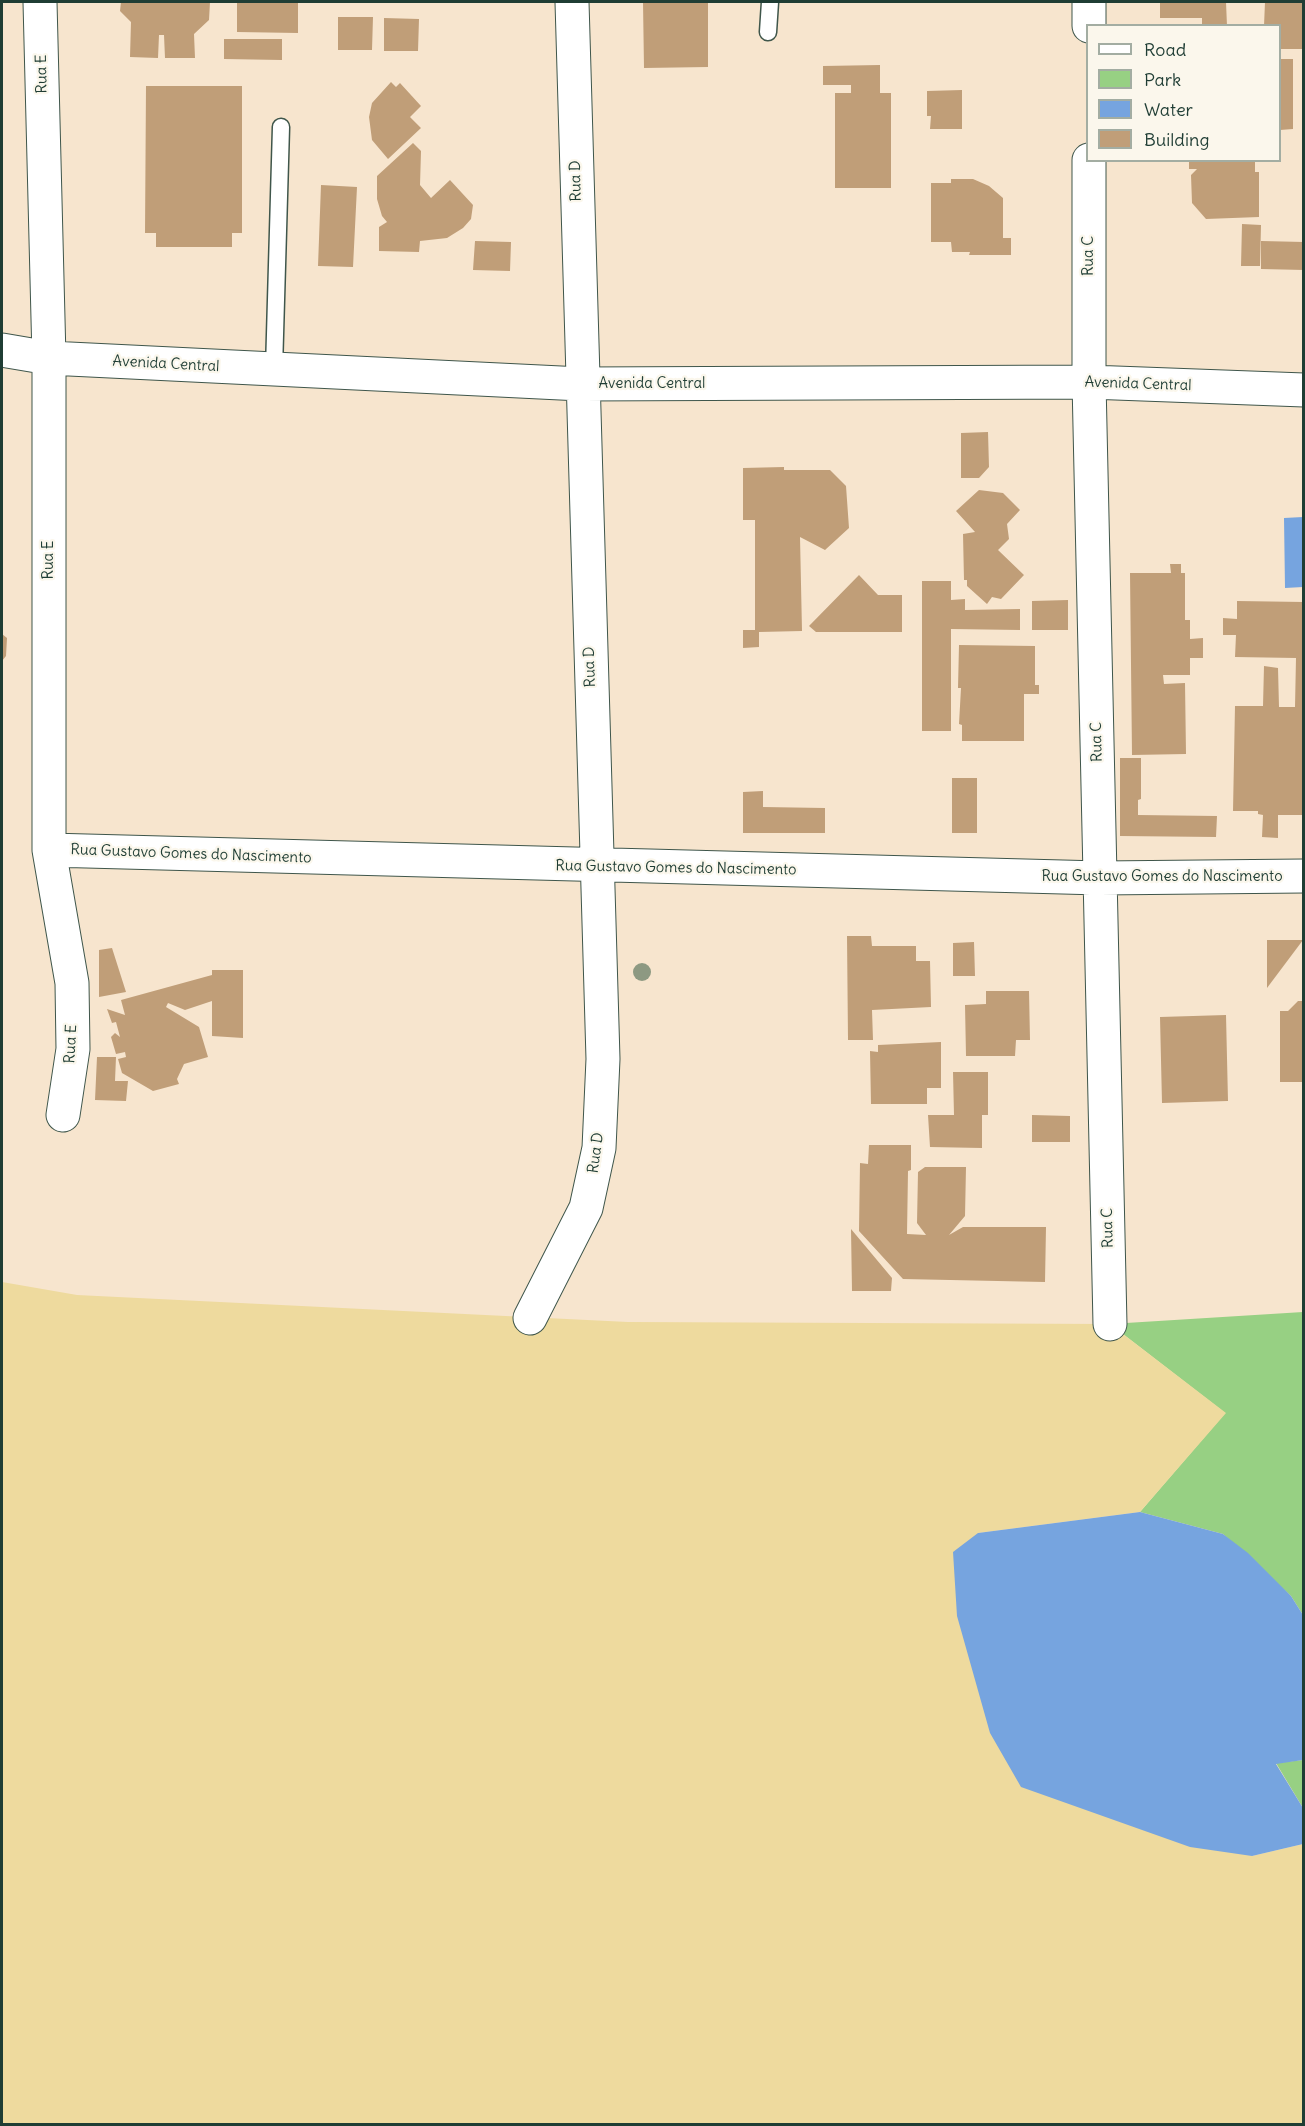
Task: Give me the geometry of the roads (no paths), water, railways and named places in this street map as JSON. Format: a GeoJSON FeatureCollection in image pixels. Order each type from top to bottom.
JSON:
{"type":"FeatureCollection","features":[{"type":"Feature","properties":{"kind":"street","name":"Rua E"},"geometry":{"type":"LineString","coordinates":[[40,2],[49,358],[49,850],[72,983],[73,1049],[63,1115]]}},
{"type":"Feature","properties":{"kind":"street","name":"Rua D"},"geometry":{"type":"LineString","coordinates":[[530,1318],[586,1208],[599,1148],[603,1059],[581,384],[572,2]]}},
{"type":"Feature","properties":{"kind":"street"},"geometry":{"type":"LineString","coordinates":[[1089,2],[1089,24]]}},
{"type":"Feature","properties":{"kind":"street","name":"Rua C"},"geometry":{"type":"LineString","coordinates":[[1089,162],[1089,382],[1110,1324]]}},
{"type":"Feature","properties":{"kind":"street","name":"Avenida Central"},"geometry":{"type":"LineString","coordinates":[[2,350],[49,358],[581,384],[1089,382],[1304,390]]}},
{"type":"Feature","properties":{"kind":"street","name":"Rua Gustavo Gomes do Nascimento"},"geometry":{"type":"LineString","coordinates":[[49,850],[596,867],[1100,878],[1304,876]]}},
{"type":"Feature","properties":{"kind":"lane"},"geometry":{"type":"LineString","coordinates":[[768,32],[770,2]]}},
{"type":"Feature","properties":{"kind":"lane"},"geometry":{"type":"LineString","coordinates":[[274,369],[280,127]]}},
{"type":"Feature","properties":{"kind":"water"},"geometry":{"type":"Polygon","coordinates":[[[1303,517],[1303,587],[1285,588],[1284,518],[1303,517]]]}},
{"type":"Feature","properties":{"kind":"water"},"geometry":{"type":"Polygon","coordinates":[[[1140,1512],[1223,1534],[1248,1553],[1291,1596],[1303,1615],[1303,1760],[1276,1764],[1303,1808],[1303,1844],[1252,1856],[1190,1847],[1021,1787],[990,1733],[957,1616],[953,1552],[978,1533],[1140,1512]]]}}]}
